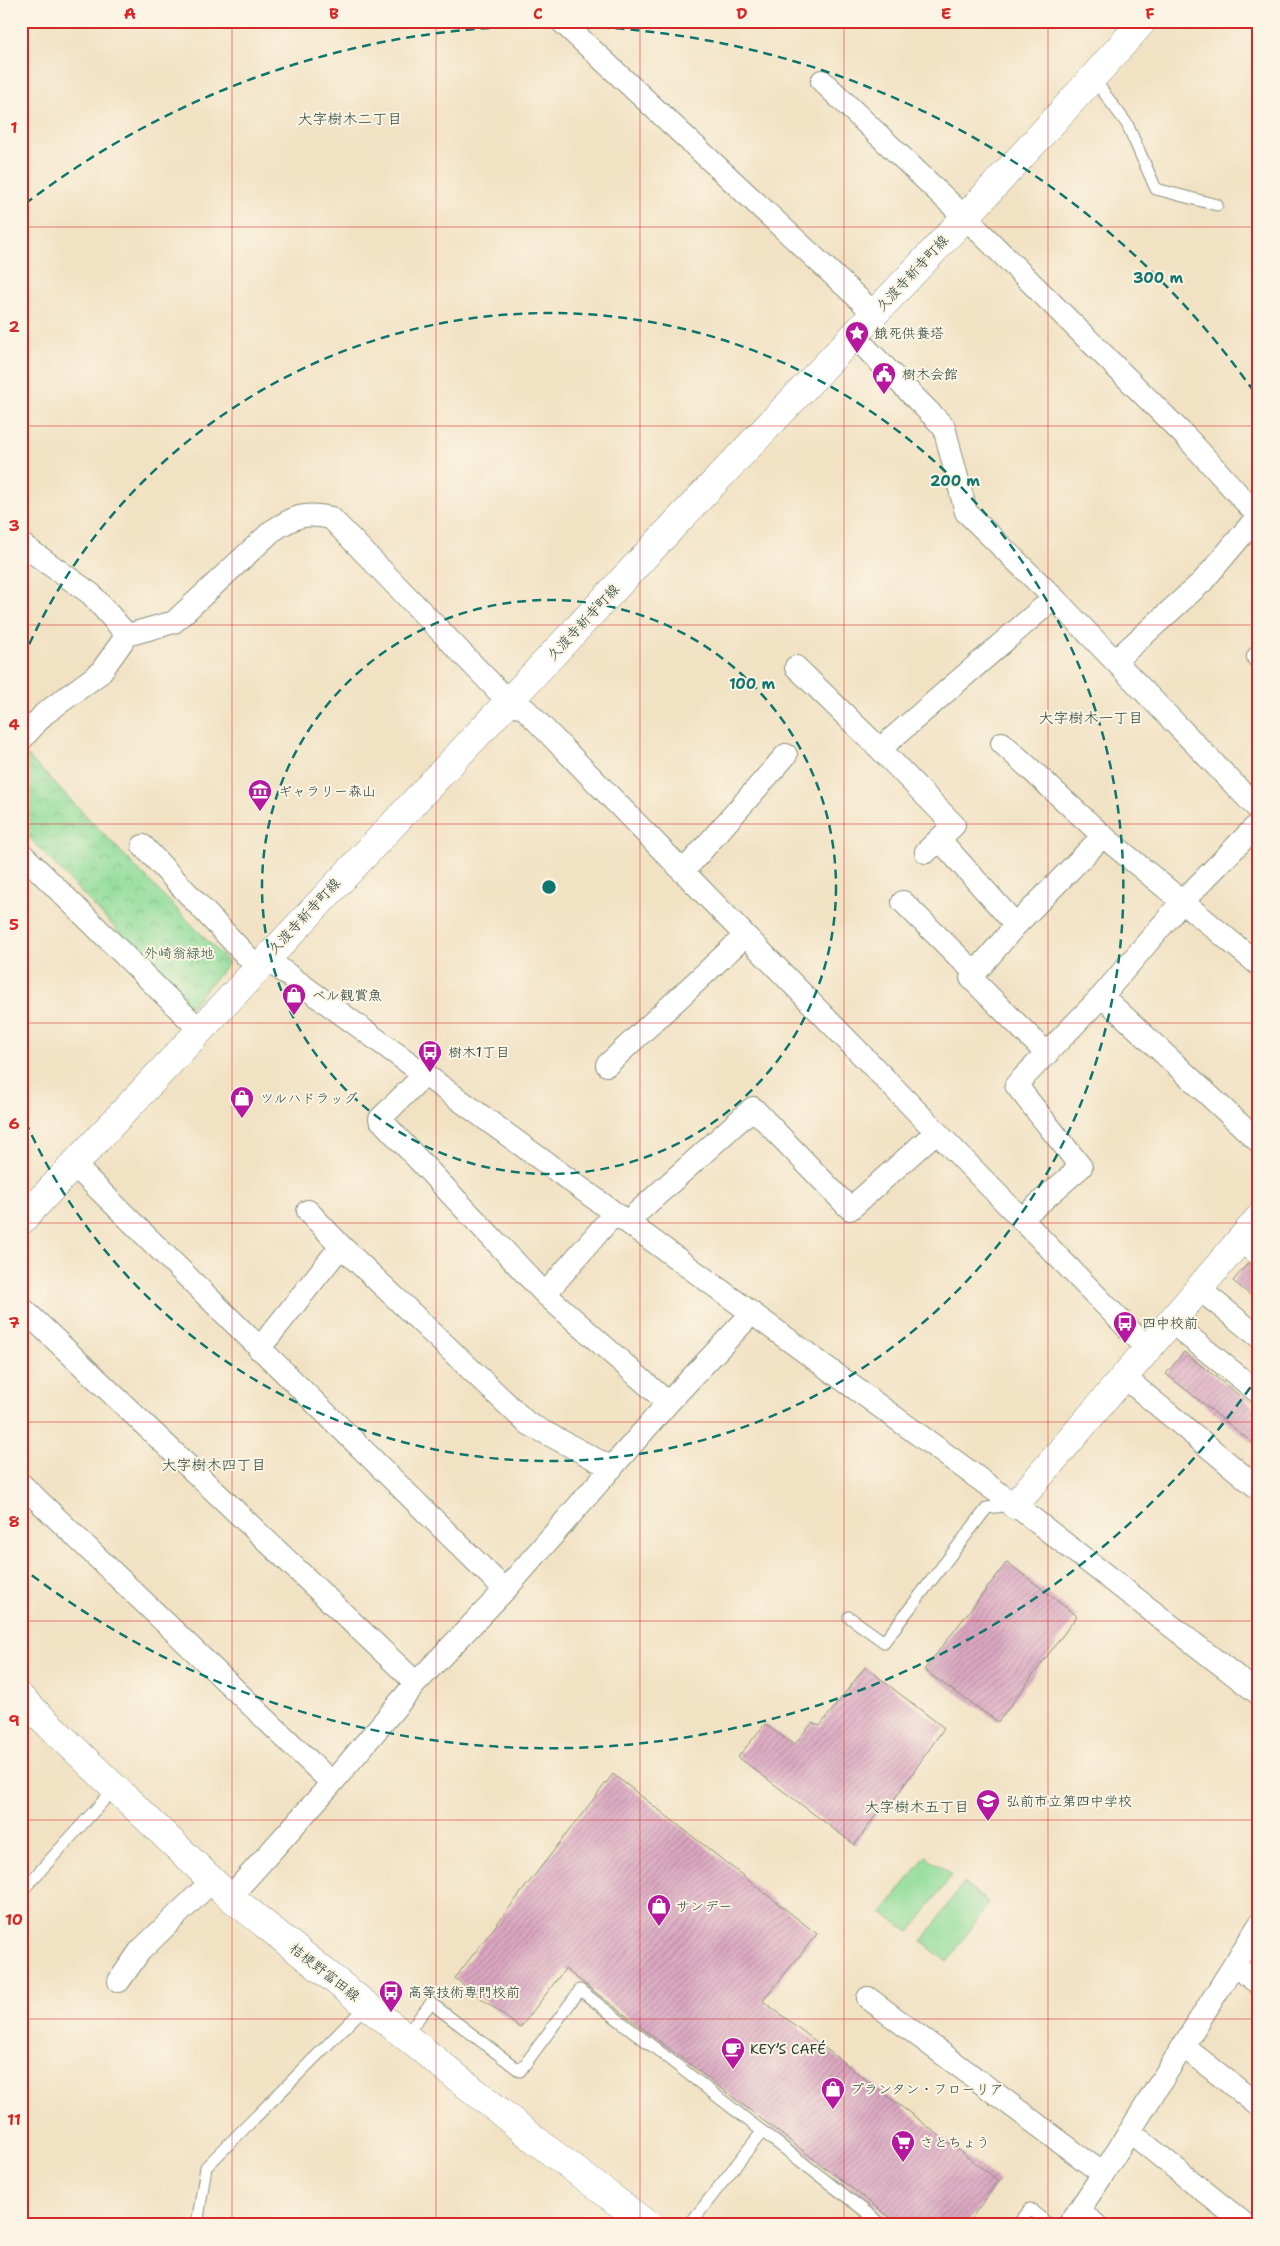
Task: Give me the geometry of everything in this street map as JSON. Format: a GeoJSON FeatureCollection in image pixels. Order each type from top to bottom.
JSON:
{"type":"FeatureCollection","features":[{"type":"Feature","properties":{"kind":"main road","name":"久渡寺新寺町線"},"geometry":{"type":"LineString","coordinates":[[21,1221],[261,962],[964,217],[1093,78],[1142,21]]}},
{"type":"Feature","properties":{"kind":"main road"},"geometry":{"type":"LineString","coordinates":[[1015,1505],[1199,1289],[1250,1247],[1259,1218]]}},
{"type":"Feature","properties":{"kind":"main road","name":"桔梗野富田線"},"geometry":{"type":"LineString","coordinates":[[21,1698],[221,1889],[547,2149],[648,2225]]}},
{"type":"Feature","properties":{"kind":"street"},"geometry":{"type":"LineString","coordinates":[[561,21],[874,313]]}},
{"type":"Feature","properties":{"kind":"street"},"geometry":{"type":"LineString","coordinates":[[822,81],[964,217],[1188,439],[1258,517],[1203,581],[1115,661]]}},
{"type":"Feature","properties":{"kind":"street"},"geometry":{"type":"LineString","coordinates":[[853,335],[944,427],[966,512],[1054,598],[1259,810]]}},
{"type":"Feature","properties":{"kind":"street"},"geometry":{"type":"LineString","coordinates":[[21,740],[44,714],[100,673],[127,635],[174,622],[272,531],[287,521],[311,514],[331,518],[508,701],[525,710],[1148,1349]]}},
{"type":"Feature","properties":{"kind":"street"},"geometry":{"type":"LineString","coordinates":[[21,544],[91,594],[127,635]]}},
{"type":"Feature","properties":{"kind":"street"},"geometry":{"type":"LineString","coordinates":[[880,749],[1054,598]]}},
{"type":"Feature","properties":{"kind":"street"},"geometry":{"type":"LineString","coordinates":[[796,667],[954,825],[933,846],[1016,925]]}},
{"type":"Feature","properties":{"kind":"street"},"geometry":{"type":"LineString","coordinates":[[1002,743],[1104,836],[1259,965]]}},
{"type":"Feature","properties":{"kind":"street"},"geometry":{"type":"LineString","coordinates":[[683,872],[786,755]]}},
{"type":"Feature","properties":{"kind":"street"},"geometry":{"type":"LineString","coordinates":[[1021,1219],[1081,1167],[1016,1086],[1102,996],[1182,902],[1259,823]]}},
{"type":"Feature","properties":{"kind":"street"},"geometry":{"type":"LineString","coordinates":[[1047,1054],[971,978],[1016,925],[1104,836]]}},
{"type":"Feature","properties":{"kind":"street"},"geometry":{"type":"LineString","coordinates":[[143,846],[261,962],[425,1074],[1015,1505],[1259,1694]]}},
{"type":"Feature","properties":{"kind":"street"},"geometry":{"type":"LineString","coordinates":[[21,852],[199,1029]]}},
{"type":"Feature","properties":{"kind":"street"},"geometry":{"type":"LineString","coordinates":[[903,902],[975,972]]}},
{"type":"Feature","properties":{"kind":"street"},"geometry":{"type":"LineString","coordinates":[[607,1065],[745,936]]}},
{"type":"Feature","properties":{"kind":"street"},"geometry":{"type":"LineString","coordinates":[[1102,996],[1259,1142]]}},
{"type":"Feature","properties":{"kind":"street"},"geometry":{"type":"LineString","coordinates":[[425,1074],[380,1119],[545,1294],[668,1403]]}},
{"type":"Feature","properties":{"kind":"street"},"geometry":{"type":"LineString","coordinates":[[545,1294],[621,1218],[753,1108],[850,1210],[936,1132]]}},
{"type":"Feature","properties":{"kind":"street"},"geometry":{"type":"LineString","coordinates":[[74,1164],[259,1349],[506,1590]]}},
{"type":"Feature","properties":{"kind":"street"},"geometry":{"type":"LineString","coordinates":[[308,1211],[341,1246],[527,1423],[612,1468]]}},
{"type":"Feature","properties":{"kind":"street"},"geometry":{"type":"LineString","coordinates":[[259,1349],[341,1246]]}},
{"type":"Feature","properties":{"kind":"street"},"geometry":{"type":"LineString","coordinates":[[1199,1289],[1259,1337]]}},
{"type":"Feature","properties":{"kind":"street"},"geometry":{"type":"LineString","coordinates":[[21,1307],[416,1682]]}},
{"type":"Feature","properties":{"kind":"street"},"geometry":{"type":"LineString","coordinates":[[119,1981],[140,1951],[221,1889],[332,1783],[416,1682],[506,1590],[668,1403],[752,1313]]}},
{"type":"Feature","properties":{"kind":"street"},"geometry":{"type":"LineString","coordinates":[[1171,1322],[1259,1393]]}},
{"type":"Feature","properties":{"kind":"street"},"geometry":{"type":"LineString","coordinates":[[1124,1377],[1258,1485]]}},
{"type":"Feature","properties":{"kind":"street"},"geometry":{"type":"LineString","coordinates":[[21,1484],[332,1783]]}},
{"type":"Feature","properties":{"kind":"street"},"geometry":{"type":"LineString","coordinates":[[1096,2225],[1074,2218],[1104,2174],[1259,1925]]}},
{"type":"Feature","properties":{"kind":"street"},"geometry":{"type":"LineString","coordinates":[[1234,1965],[1259,1984]]}},
{"type":"Feature","properties":{"kind":"street"},"geometry":{"type":"LineString","coordinates":[[868,1998],[1104,2174]]}},
{"type":"Feature","properties":{"kind":"street"},"geometry":{"type":"LineString","coordinates":[[1184,2046],[1259,2106]]}},
{"type":"Feature","properties":{"kind":"street"},"geometry":{"type":"LineString","coordinates":[[1130,2132],[1245,2224]]}},
{"type":"Feature","properties":{"kind":"lane"},"geometry":{"type":"LineString","coordinates":[[1093,78],[1127,124],[1156,189],[1217,205]]}},
{"type":"Feature","properties":{"kind":"lane"},"geometry":{"type":"LineString","coordinates":[[849,1617],[884,1642],[987,1508],[1015,1505]]}},
{"type":"Feature","properties":{"kind":"lane"},"geometry":{"type":"LineString","coordinates":[[21,1892],[115,1788]]}},
{"type":"Feature","properties":{"kind":"lane"},"geometry":{"type":"LineString","coordinates":[[405,2035],[431,2002],[520,2071],[580,1990],[883,2225]]}},
{"type":"Feature","properties":{"kind":"lane"},"geometry":{"type":"LineString","coordinates":[[197,2225],[206,2167],[366,2005]]}},
{"type":"Feature","properties":{"kind":"lane"},"geometry":{"type":"LineString","coordinates":[[689,2225],[762,2132]]}},
{"type":"Feature","properties":{"kind":"lane"},"geometry":{"type":"LineString","coordinates":[[1018,2225],[1030,2209],[1050,2225]]}},
{"type":"Feature","properties":{"kind":"green space","name":"外崎翁緑地"},"geometry":{"type":"Polygon","coordinates":[[[28,756],[229,963],[190,1007],[21,829],[21,765],[28,756]]]}},
{"type":"Feature","properties":{"kind":"green space"},"geometry":{"type":"Polygon","coordinates":[[[926,1856],[952,1875],[910,1932],[882,1913],[926,1856]]]}},
{"type":"Feature","properties":{"kind":"green space"},"geometry":{"type":"Polygon","coordinates":[[[963,1883],[989,1903],[947,1962],[922,1942],[963,1883]]]}},
{"type":"Feature","properties":{"kind":"building"},"geometry":{"type":"Polygon","coordinates":[[[1248,1263],[1259,1271],[1259,1302],[1233,1281],[1248,1263]]]}},
{"type":"Feature","properties":{"kind":"building"},"geometry":{"type":"Polygon","coordinates":[[[1184,1352],[1259,1411],[1259,1448],[1166,1374],[1184,1352]]]}},
{"type":"Feature","properties":{"kind":"building"},"geometry":{"type":"Polygon","coordinates":[[[1007,1562],[1077,1616],[998,1722],[924,1670],[1007,1562]]]}},
{"type":"Feature","properties":{"kind":"building"},"geometry":{"type":"Polygon","coordinates":[[[865,1667],[944,1728],[886,1811],[880,1809],[855,1845],[738,1757],[765,1724],[794,1745],[812,1723],[820,1726],[865,1667]]]}},
{"type":"Feature","properties":{"kind":"building"},"geometry":{"type":"Polygon","coordinates":[[[613,1774],[817,1934],[763,2001],[999,2181],[966,2225],[900,2225],[565,1969],[520,2028],[455,1978],[613,1774]]]}},
{"type":"Feature","properties":{"kind":"place","name":"餓死供養塔"},"geometry":{"type":"Point","coordinates":[857,354]}},
{"type":"Feature","properties":{"kind":"place","name":"樹木会館"},"geometry":{"type":"Point","coordinates":[884,395]}},
{"type":"Feature","properties":{"kind":"place","name":"ギャラリー森山"},"geometry":{"type":"Point","coordinates":[260,812]}},
{"type":"Feature","properties":{"kind":"place","name":"ベル観賞魚"},"geometry":{"type":"Point","coordinates":[294,1016]}},
{"type":"Feature","properties":{"kind":"place","name":"樹木1丁目"},"geometry":{"type":"Point","coordinates":[430,1073]}},
{"type":"Feature","properties":{"kind":"place","name":"ツルハドラッグ"},"geometry":{"type":"Point","coordinates":[242,1119]}},
{"type":"Feature","properties":{"kind":"place","name":"四中校前"},"geometry":{"type":"Point","coordinates":[1125,1344]}},
{"type":"Feature","properties":{"kind":"place","name":"弘前市立第四中学校"},"geometry":{"type":"Point","coordinates":[988,1822]}},
{"type":"Feature","properties":{"kind":"place","name":"サンデー"},"geometry":{"type":"Point","coordinates":[659,1927]}},
{"type":"Feature","properties":{"kind":"place","name":"高等技術専門校前"},"geometry":{"type":"Point","coordinates":[391,2013]}},
{"type":"Feature","properties":{"kind":"place","name":"KEY’S CAFÉ"},"geometry":{"type":"Point","coordinates":[733,2070]}},
{"type":"Feature","properties":{"kind":"place","name":"プランタン・フローリア"},"geometry":{"type":"Point","coordinates":[833,2110]}},
{"type":"Feature","properties":{"kind":"place","name":"さとちょう"},"geometry":{"type":"Point","coordinates":[903,2163]}},
{"type":"Feature","properties":{"kind":"district","name":"大字樹木二丁目"},"geometry":{"type":"Point","coordinates":[350,119]}},
{"type":"Feature","properties":{"kind":"district","name":"大字樹木一丁目"},"geometry":{"type":"Point","coordinates":[1091,718]}},
{"type":"Feature","properties":{"kind":"district","name":"大字樹木四丁目"},"geometry":{"type":"Point","coordinates":[214,1465]}},
{"type":"Feature","properties":{"kind":"district","name":"大字樹木五丁目"},"geometry":{"type":"Point","coordinates":[917,1807]}}]}
